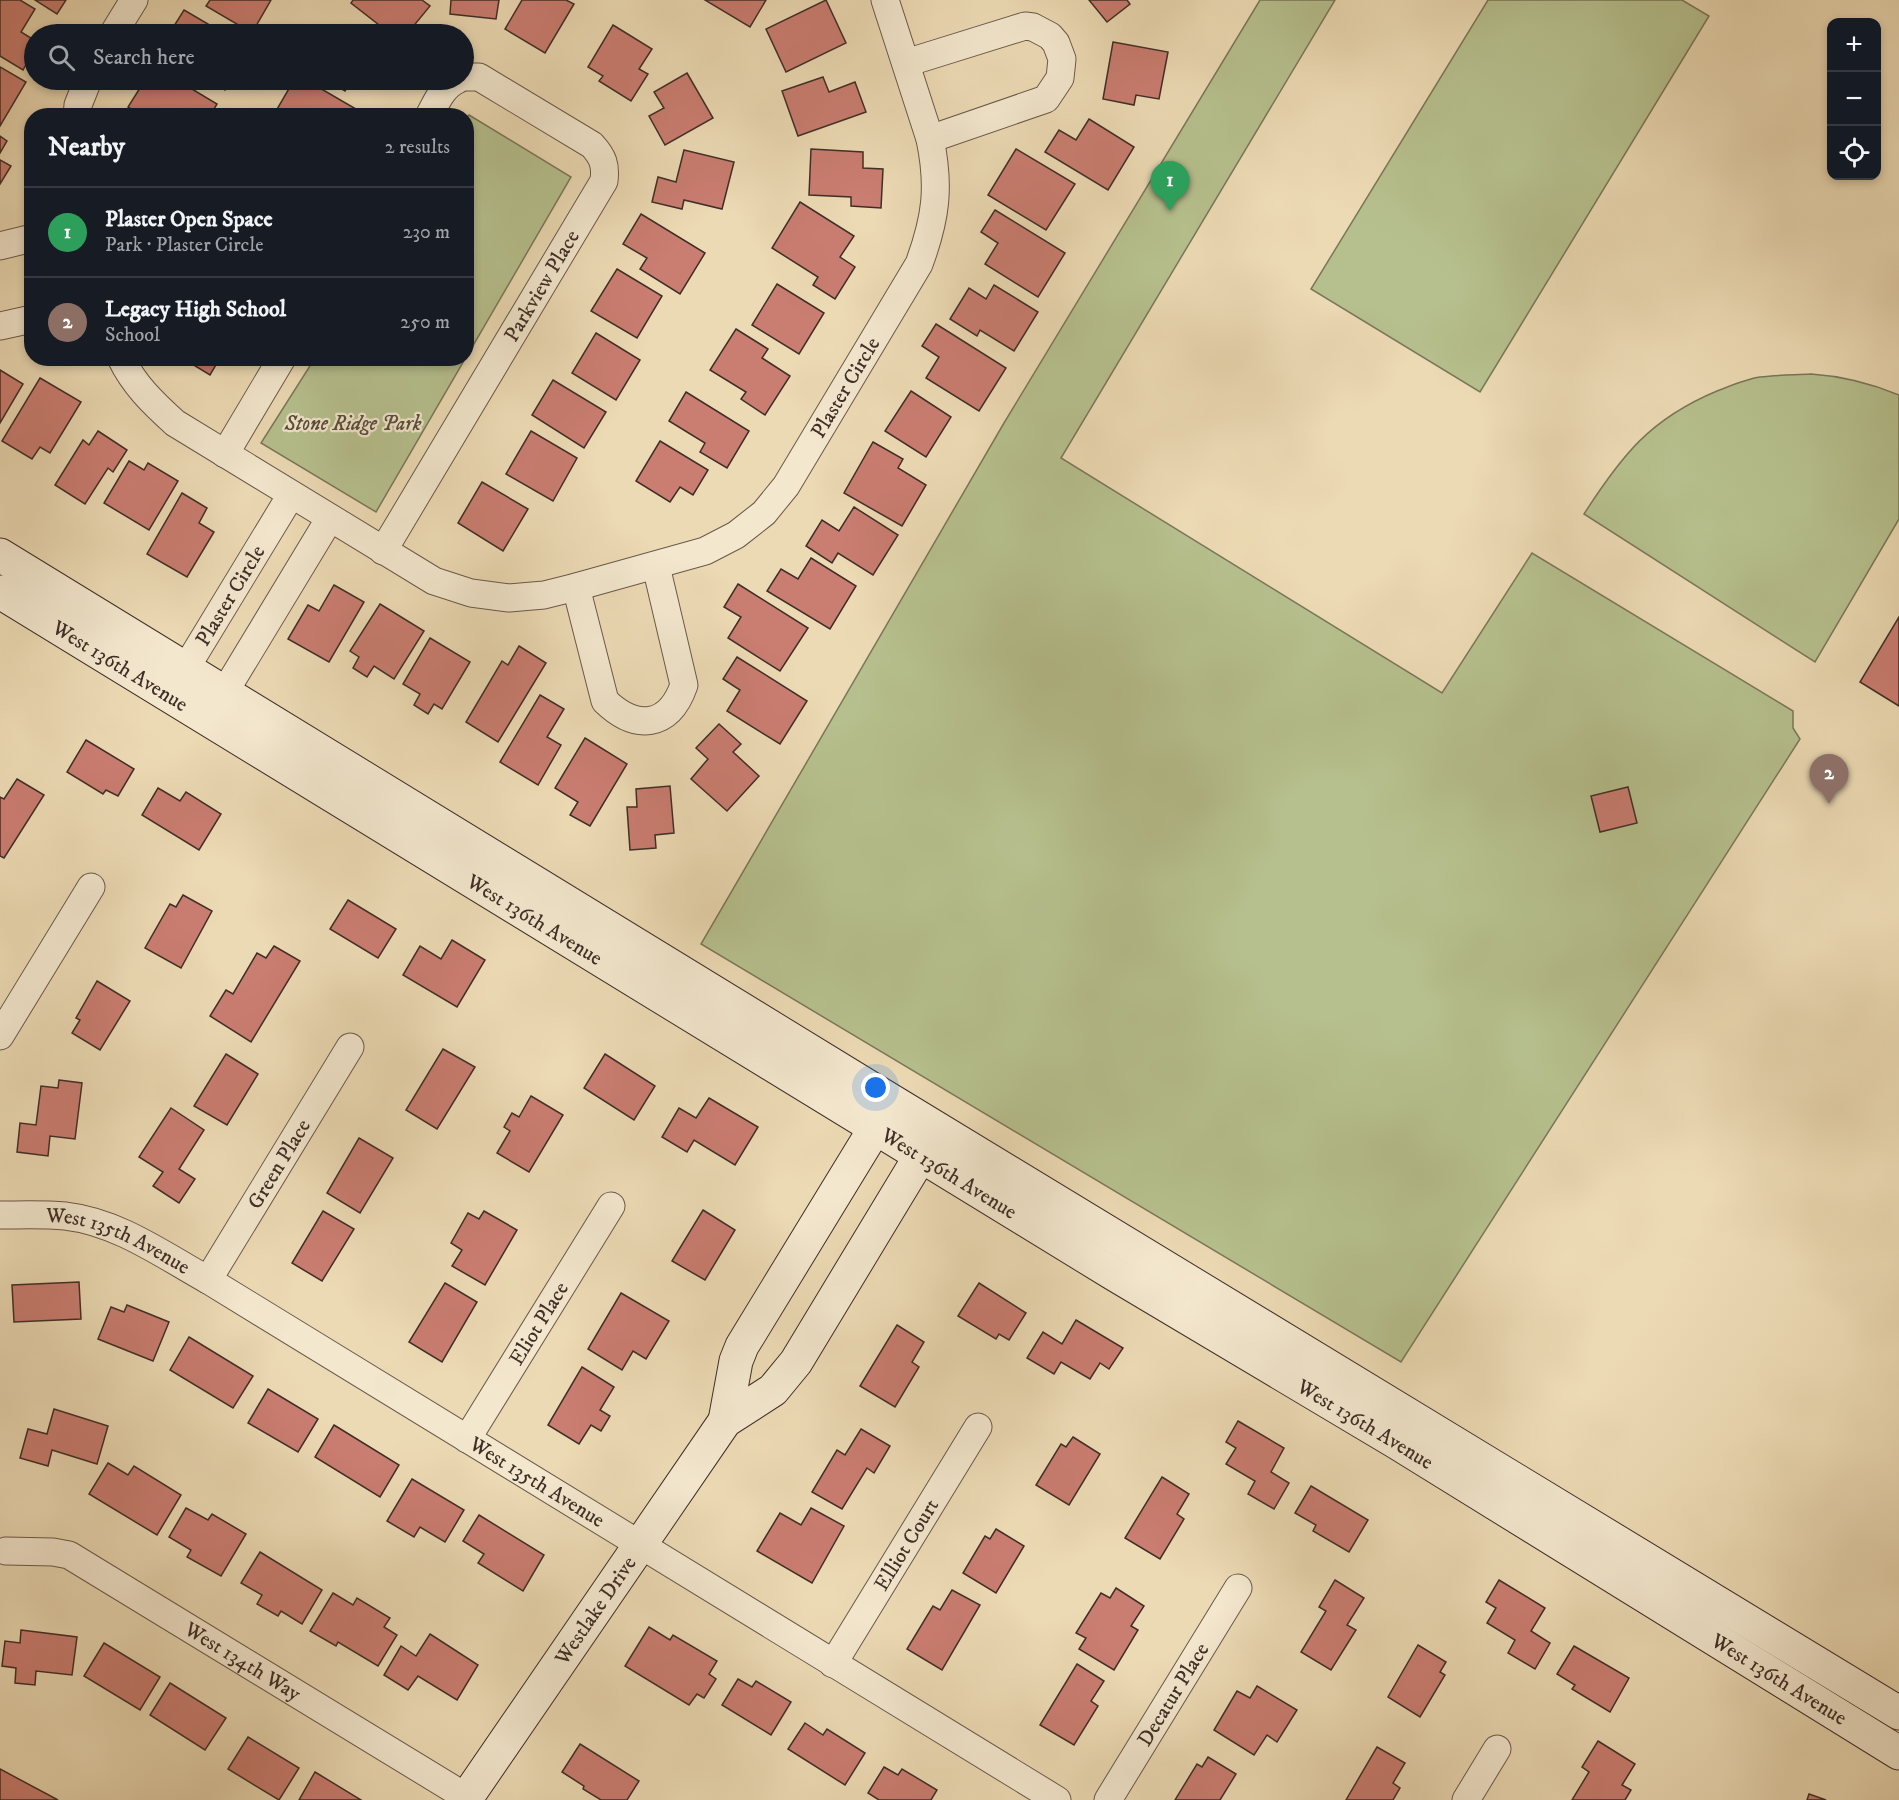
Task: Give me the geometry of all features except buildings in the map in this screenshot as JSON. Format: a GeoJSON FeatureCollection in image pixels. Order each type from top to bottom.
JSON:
{"type":"FeatureCollection","features":[{"type":"Feature","properties":{"kind":"main road","name":"West 136th Avenue"},"geometry":{"type":"LineString","coordinates":[[0,555],[186,668],[216,706]]}},
{"type":"Feature","properties":{"kind":"main road","name":"West 136th Avenue"},"geometry":{"type":"LineString","coordinates":[[0,592],[170,696],[216,706],[929,1142],[1898,1712]]}},
{"type":"Feature","properties":{"kind":"main road","name":"Westlake Drive"},"geometry":{"type":"LineString","coordinates":[[725,1420],[736,1361],[742,1346],[884,1114]]}},
{"type":"Feature","properties":{"kind":"main road","name":"West 136th Avenue"},"geometry":{"type":"LineString","coordinates":[[929,1142],[1114,1274],[1396,1442],[1899,1753]]}},
{"type":"Feature","properties":{"kind":"main road","name":"Westlake Drive"},"geometry":{"type":"LineString","coordinates":[[467,1799],[725,1420],[772,1390],[790,1371],[929,1142]]}},
{"type":"Feature","properties":{"kind":"main road"},"geometry":{"type":"LineString","coordinates":[[1846,1720],[1898,1712]]}},
{"type":"Feature","properties":{"kind":"street"},"geometry":{"type":"LineString","coordinates":[[120,24],[134,0]]}},
{"type":"Feature","properties":{"kind":"street","name":"Plaster Circle"},"geometry":{"type":"LineString","coordinates":[[125,366],[149,399],[175,423],[434,581],[471,593],[509,598],[544,595],[705,551],[736,535],[764,513],[786,486],[919,264],[931,231],[936,199],[935,161],[885,0]]}},
{"type":"Feature","properties":{"kind":"street"},"geometry":{"type":"LineString","coordinates":[[906,63],[1025,26],[1033,27],[1050,36],[1056,43],[1062,59],[1060,78],[1046,99],[930,139]]}},
{"type":"Feature","properties":{"kind":"street","name":"Parkview Place"},"geometry":{"type":"LineString","coordinates":[[383,551],[604,181],[606,168],[602,156],[592,145],[479,77],[474,77]]}},
{"type":"Feature","properties":{"kind":"street"},"geometry":{"type":"LineString","coordinates":[[77,108],[84,90]]}},
{"type":"Feature","properties":{"kind":"street"},"geometry":{"type":"LineString","coordinates":[[434,108],[445,90]]}},
{"type":"Feature","properties":{"kind":"street"},"geometry":{"type":"LineString","coordinates":[[0,246],[24,240]]}},
{"type":"Feature","properties":{"kind":"street"},"geometry":{"type":"LineString","coordinates":[[0,326],[24,321]]}},
{"type":"Feature","properties":{"kind":"street"},"geometry":{"type":"LineString","coordinates":[[225,454],[277,366]]}},
{"type":"Feature","properties":{"kind":"street","name":"Plaster Circle"},"geometry":{"type":"LineString","coordinates":[[170,696],[291,495]]}},
{"type":"Feature","properties":{"kind":"street"},"geometry":{"type":"LineString","coordinates":[[216,706],[330,518]]}},
{"type":"Feature","properties":{"kind":"street"},"geometry":{"type":"LineString","coordinates":[[576,587],[605,701],[617,712],[630,719],[647,722],[656,720],[671,709],[681,695],[684,685],[656,566]]}},
{"type":"Feature","properties":{"kind":"street"},"geometry":{"type":"LineString","coordinates":[[0,1036],[91,887]]}},
{"type":"Feature","properties":{"kind":"street","name":"Green Place"},"geometry":{"type":"LineString","coordinates":[[208,1280],[350,1047]]}},
{"type":"Feature","properties":{"kind":"street","name":"Eliot Place"},"geometry":{"type":"LineString","coordinates":[[467,1438],[611,1206]]}},
{"type":"Feature","properties":{"kind":"street","name":"West 135th Avenue"},"geometry":{"type":"LineString","coordinates":[[0,1215],[65,1216],[97,1224],[136,1239],[208,1280],[1057,1800]]}},
{"type":"Feature","properties":{"kind":"street","name":"Elliot Court"},"geometry":{"type":"LineString","coordinates":[[833,1664],[978,1427]]}},
{"type":"Feature","properties":{"kind":"street","name":"West 134th Way"},"geometry":{"type":"LineString","coordinates":[[6,1551],[53,1552],[69,1555],[467,1799]]}},
{"type":"Feature","properties":{"kind":"street","name":"Decatur Place"},"geometry":{"type":"LineString","coordinates":[[1108,1800],[1238,1588]]}},
{"type":"Feature","properties":{"kind":"street"},"geometry":{"type":"LineString","coordinates":[[1466,1800],[1497,1749]]}},
{"type":"Feature","properties":{"kind":"green space"},"geometry":{"type":"Polygon","coordinates":[[[1260,0],[1335,0],[1061,458],[1442,693],[1532,553],[1793,711],[1793,728],[1800,739],[1401,1362],[701,944],[1004,423],[1260,0]]]}},
{"type":"Feature","properties":{"kind":"green space"},"geometry":{"type":"Polygon","coordinates":[[[1488,0],[1682,0],[1709,16],[1480,392],[1311,289],[1488,0]]]}},
{"type":"Feature","properties":{"kind":"green space"},"geometry":{"type":"Polygon","coordinates":[[[474,118],[571,177],[474,344],[474,118]]]}},
{"type":"Feature","properties":{"kind":"green space","name":"Stone Ridge Park"},"geometry":{"type":"Polygon","coordinates":[[[310,366],[461,366],[376,512],[261,443],[310,366]]]}},
{"type":"Feature","properties":{"kind":"green space"},"geometry":{"type":"Polygon","coordinates":[[[1811,374],[1856,381],[1899,395],[1899,519],[1815,662],[1584,514],[1625,457],[1655,427],[1673,414],[1717,391],[1749,379],[1811,374]]]}},
{"type":"Feature","properties":{"kind":"place","name":"Plaster Open Space"},"geometry":{"type":"Point","coordinates":[1170,211]}},
{"type":"Feature","properties":{"kind":"place","name":"Legacy High School"},"geometry":{"type":"Point","coordinates":[1829,804]}}]}
